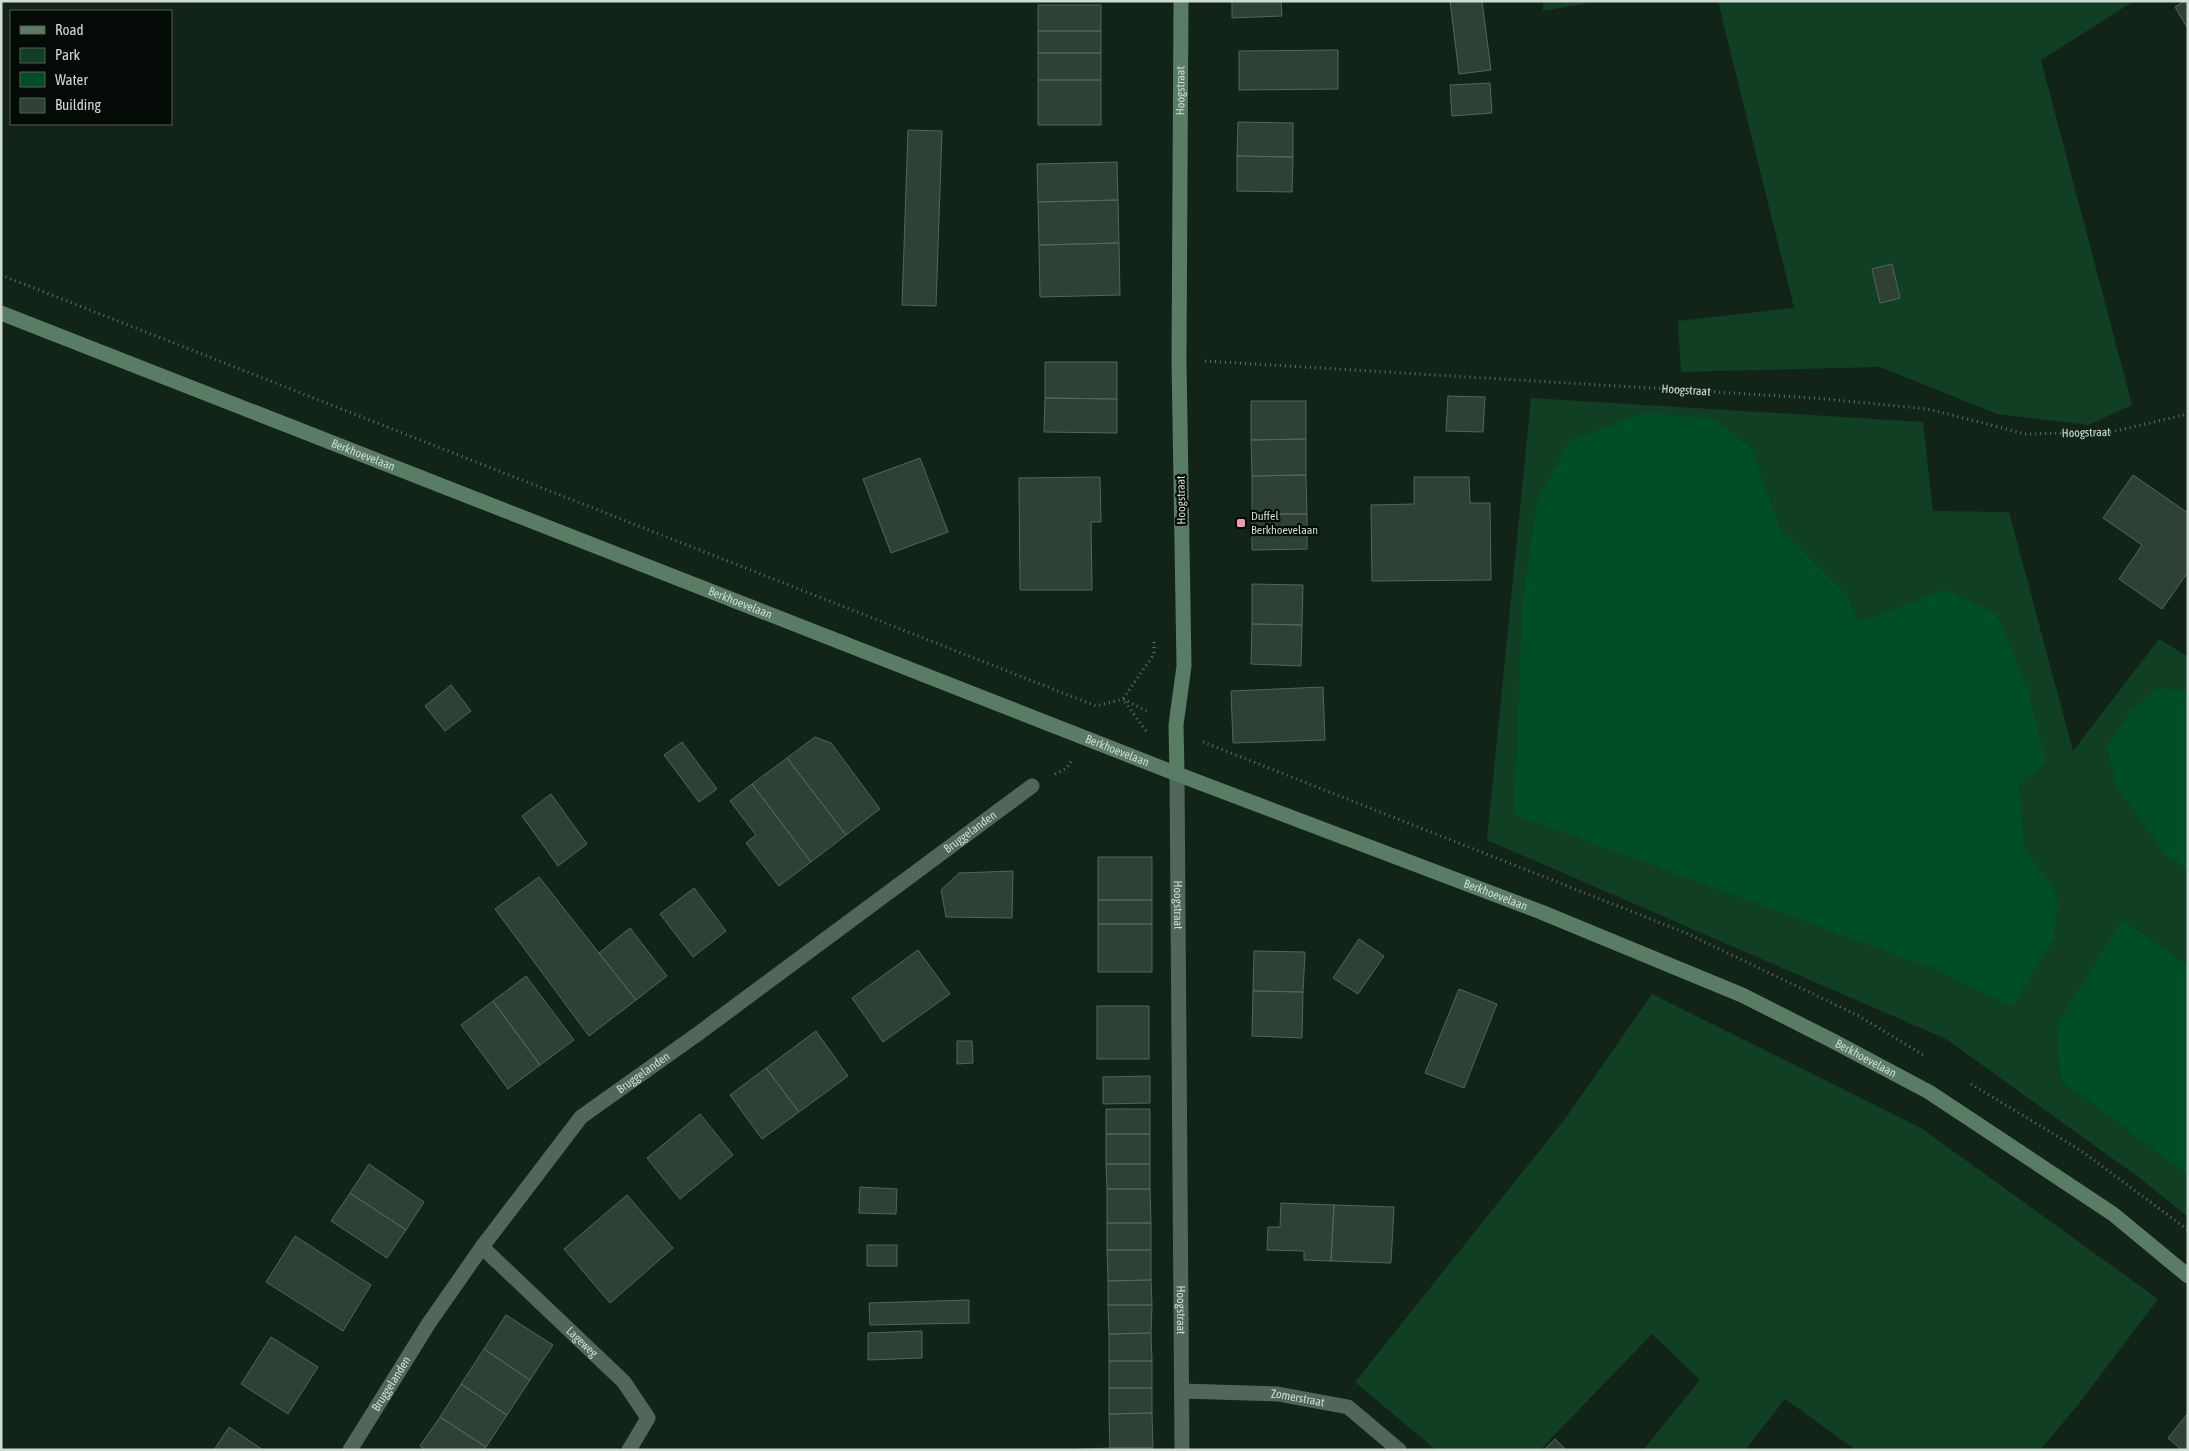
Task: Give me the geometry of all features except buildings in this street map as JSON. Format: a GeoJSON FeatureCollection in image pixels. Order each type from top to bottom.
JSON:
{"type":"FeatureCollection","features":[{"type":"Feature","properties":{"kind":"main road","name":"Hoogstraat"},"geometry":{"type":"LineString","coordinates":[[1177,774],[1176,725],[1184,666],[1179,360],[1181,1]]}},
{"type":"Feature","properties":{"kind":"main road","name":"Berkhoevelaan"},"geometry":{"type":"LineString","coordinates":[[1,313],[1177,774],[1541,912],[1742,995],[1833,1040],[1929,1092],[2113,1214],[2188,1276]]}},
{"type":"Feature","properties":{"kind":"street","name":"Hoogstraat"},"geometry":{"type":"LineString","coordinates":[[1177,774],[1182,1450]]}},
{"type":"Feature","properties":{"kind":"street","name":"Bruggelanden"},"geometry":{"type":"LineString","coordinates":[[350,1450],[429,1322],[482,1247],[582,1117],[699,1033],[1032,786]]}},
{"type":"Feature","properties":{"kind":"street","name":"Lageweg"},"geometry":{"type":"LineString","coordinates":[[482,1247],[624,1382],[648,1418],[628,1450]]}},
{"type":"Feature","properties":{"kind":"street","name":"Zomerstraat"},"geometry":{"type":"LineString","coordinates":[[1182,1391],[1278,1394],[1348,1407],[1399,1450]]}},
{"type":"Feature","properties":{"kind":"path","name":"Hoogstraat"},"geometry":{"type":"LineString","coordinates":[[1179,360],[1250,362],[1815,398],[1928,409],[2024,434],[2111,432],[2188,414]]}},
{"type":"Feature","properties":{"kind":"green space"},"geometry":{"type":"Polygon","coordinates":[[[1543,1],[1599,1],[1543,11],[1543,1]]]}},
{"type":"Feature","properties":{"kind":"green space"},"geometry":{"type":"Polygon","coordinates":[[[1718,1],[2134,1],[2041,60],[2132,405],[2088,425],[1997,414],[1880,367],[1681,372],[1678,321],[1794,308],[1718,1]]]}},
{"type":"Feature","properties":{"kind":"green space"},"geometry":{"type":"Polygon","coordinates":[[[1531,398],[1923,422],[1933,511],[2009,512],[2073,751],[2159,639],[2188,657],[2188,693],[2160,686],[2166,856],[2188,870],[2188,966],[2123,919],[2061,1081],[2188,1176],[2188,1217],[2141,1179],[1946,1039],[1487,840],[1531,398]],[[1752,448],[1927,966],[2012,1006],[2058,894],[2025,847],[2019,786],[1945,591],[1858,622],[1847,594],[1780,528],[1752,448]]]}},
{"type":"Feature","properties":{"kind":"green space"},"geometry":{"type":"Polygon","coordinates":[[[1652,994],[1921,1128],[2158,1299],[2078,1405],[2040,1450],[1856,1450],[1785,1399],[1745,1450],[1643,1450],[1700,1380],[1652,1334],[1540,1450],[1436,1450],[1355,1382],[1565,1119],[1652,994]]]}},
{"type":"Feature","properties":{"kind":"water"},"geometry":{"type":"Polygon","coordinates":[[[1644,413],[1713,419],[1752,448],[1780,528],[1847,594],[1858,622],[1945,590],[1997,614],[2027,688],[2046,761],[2019,786],[2025,847],[2058,894],[2054,939],[2012,1007],[1927,966],[1514,814],[1523,600],[1537,501],[1570,440],[1644,413]]]}},
{"type":"Feature","properties":{"kind":"water"},"geometry":{"type":"Polygon","coordinates":[[[2160,686],[2188,693],[2188,870],[2166,856],[2117,787],[2107,748],[2130,712],[2160,686]]]}},
{"type":"Feature","properties":{"kind":"water"},"geometry":{"type":"Polygon","coordinates":[[[2123,919],[2188,966],[2188,1176],[2061,1081],[2057,1025],[2123,919]]]}},
{"type":"Feature","properties":{"kind":"place","name":"Duffel Berkhoevelaan"},"geometry":{"type":"Point","coordinates":[1241,523]}}]}
